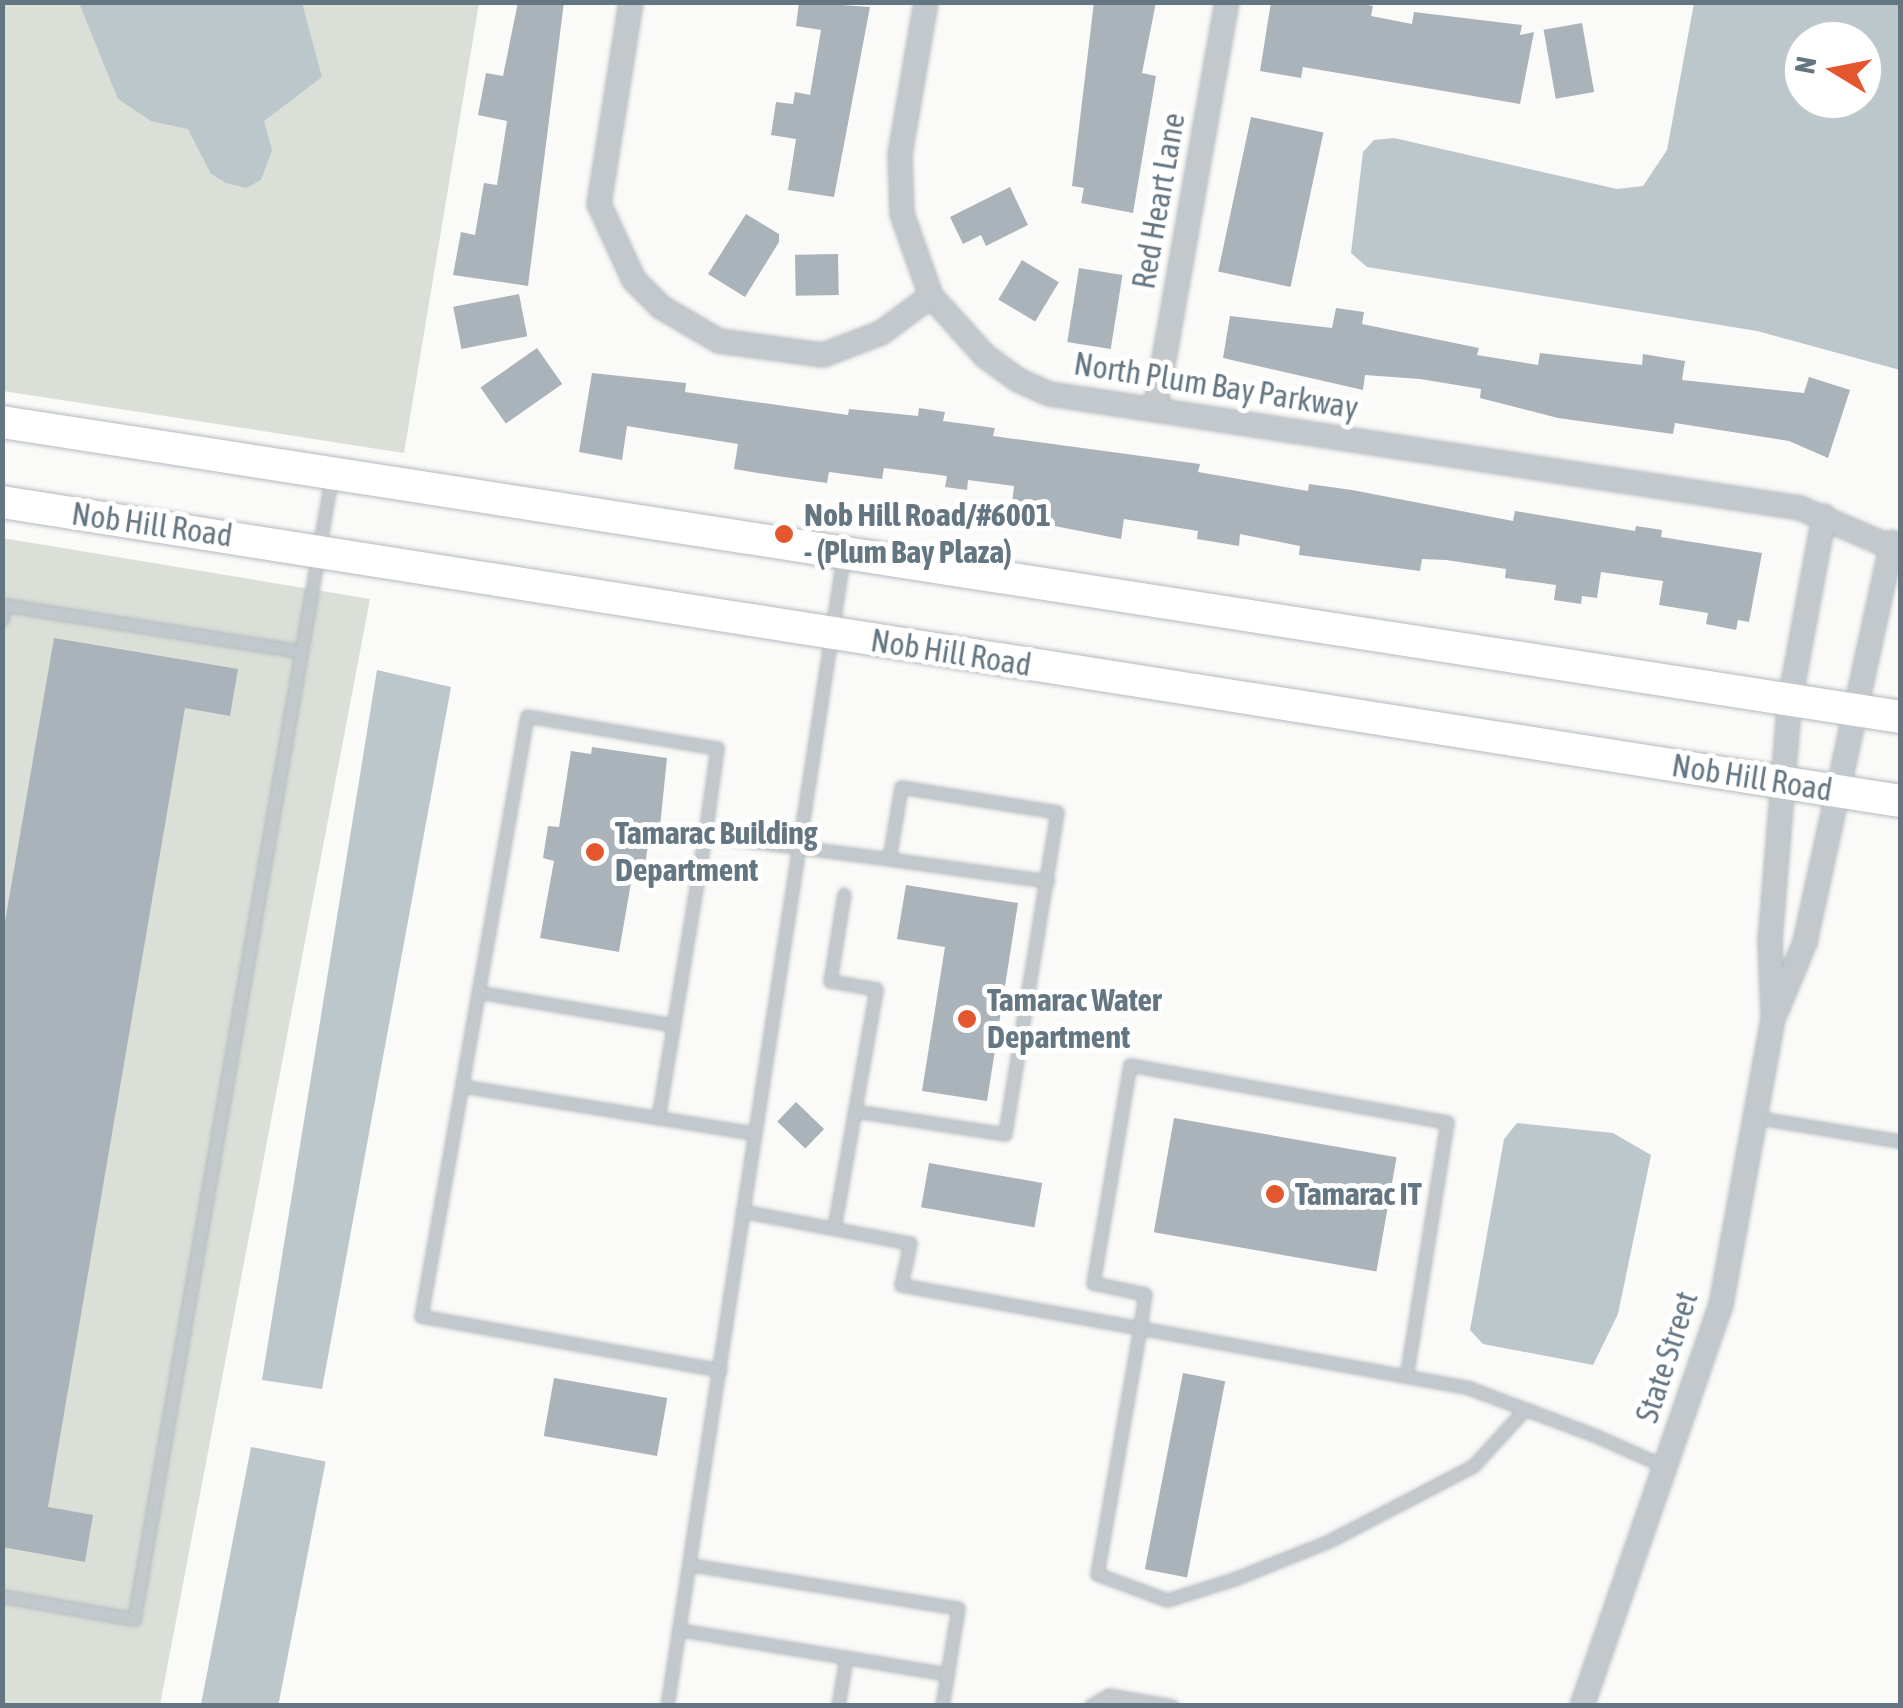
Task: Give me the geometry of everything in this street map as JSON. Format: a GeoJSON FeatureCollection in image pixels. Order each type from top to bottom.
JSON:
{"type":"FeatureCollection","features":[{"type":"Feature","properties":{"kind":"main road"},"geometry":{"type":"LineString","coordinates":[[2,422],[1900,717]]}},
{"type":"Feature","properties":{"kind":"main road","name":"Nob Hill Road"},"geometry":{"type":"LineString","coordinates":[[2,502],[1900,801]]}},
{"type":"Feature","properties":{"kind":"street"},"geometry":{"type":"LineString","coordinates":[[630,2],[599,204],[634,280],[688,326],[719,341],[823,356],[881,334],[931,296]]}},
{"type":"Feature","properties":{"kind":"street","name":"North Plum Bay Parkway"},"geometry":{"type":"LineString","coordinates":[[926,2],[900,182],[906,232],[931,296],[985,356],[1018,380],[1050,394],[1824,516],[1896,546]]}},
{"type":"Feature","properties":{"kind":"street","name":"Red Heart Lane"},"geometry":{"type":"LineString","coordinates":[[1155,410],[1227,2]]}},
{"type":"Feature","properties":{"kind":"street","name":"State Street"},"geometry":{"type":"LineString","coordinates":[[1582,1706],[1721,1305],[1759,1118],[1773,1018],[1770,942],[1787,785],[1790,700],[1824,516]]}},
{"type":"Feature","properties":{"kind":"street","name":"State Street"},"geometry":{"type":"LineString","coordinates":[[1773,1018],[1805,942],[1834,791],[1858,711],[1896,546]]}},
{"type":"Feature","properties":{"kind":"lane"},"geometry":{"type":"LineString","coordinates":[[2,1596],[134,1619],[332,471]]}},
{"type":"Feature","properties":{"kind":"lane"},"geometry":{"type":"LineString","coordinates":[[668,1706],[844,555]]}},
{"type":"Feature","properties":{"kind":"lane"},"geometry":{"type":"LineString","coordinates":[[2,619],[5,605],[300,651]]}},
{"type":"Feature","properties":{"kind":"lane"},"geometry":{"type":"LineString","coordinates":[[658,1118],[717,748],[527,716],[421,1316],[720,1370]]}},
{"type":"Feature","properties":{"kind":"lane"},"geometry":{"type":"LineString","coordinates":[[854,1111],[1005,1134],[1058,812],[901,787],[889,858]]}},
{"type":"Feature","properties":{"kind":"lane"},"geometry":{"type":"LineString","coordinates":[[705,835],[1047,881]]}},
{"type":"Feature","properties":{"kind":"lane"},"geometry":{"type":"LineString","coordinates":[[834,1228],[876,989],[830,981],[844,894]]}},
{"type":"Feature","properties":{"kind":"lane"},"geometry":{"type":"LineString","coordinates":[[478,992],[673,1024]]}},
{"type":"Feature","properties":{"kind":"lane"},"geometry":{"type":"LineString","coordinates":[[1406,1377],[1447,1122],[1130,1065],[1092,1283],[1144,1294],[1097,1574],[1168,1600],[1329,1541],[1474,1466],[1525,1409]]}},
{"type":"Feature","properties":{"kind":"lane"},"geometry":{"type":"LineString","coordinates":[[462,1086],[753,1133]]}},
{"type":"Feature","properties":{"kind":"lane"},"geometry":{"type":"LineString","coordinates":[[1759,1118],[1900,1140]]}},
{"type":"Feature","properties":{"kind":"lane"},"geometry":{"type":"LineString","coordinates":[[742,1211],[910,1242],[901,1285],[1469,1388],[1664,1466]]}},
{"type":"Feature","properties":{"kind":"lane"},"geometry":{"type":"LineString","coordinates":[[692,1565],[958,1608],[942,1706]]}},
{"type":"Feature","properties":{"kind":"lane"},"geometry":{"type":"LineString","coordinates":[[681,1630],[947,1674]]}},
{"type":"Feature","properties":{"kind":"lane"},"geometry":{"type":"LineString","coordinates":[[838,1706],[846,1657]]}},
{"type":"Feature","properties":{"kind":"lane"},"geometry":{"type":"LineString","coordinates":[[1090,1706],[1109,1695],[1172,1706]]}},
{"type":"Feature","properties":{"kind":"shaded area"},"geometry":{"type":"Polygon","coordinates":[[[2,3],[479,3],[404,453],[3,391],[2,3]]]}},
{"type":"Feature","properties":{"kind":"shaded area"},"geometry":{"type":"Polygon","coordinates":[[[79,3],[302,3],[322,77],[264,121],[272,150],[261,180],[246,188],[226,183],[211,174],[188,129],[151,121],[118,99],[79,3]]]}},
{"type":"Feature","properties":{"kind":"shaded area"},"geometry":{"type":"Polygon","coordinates":[[[1694,3],[1900,3],[1900,370],[1757,331],[1367,267],[1351,253],[1363,152],[1374,140],[1394,138],[1617,189],[1643,186],[1667,150],[1694,3]]]}},
{"type":"Feature","properties":{"kind":"shaded area"},"geometry":{"type":"Polygon","coordinates":[[[2,538],[370,599],[160,1705],[3,1705],[2,538]]]}},
{"type":"Feature","properties":{"kind":"shaded area"},"geometry":{"type":"Polygon","coordinates":[[[377,670],[451,687],[322,1389],[262,1380],[377,670]]]}},
{"type":"Feature","properties":{"kind":"shaded area"},"geometry":{"type":"Polygon","coordinates":[[[1517,1123],[1613,1133],[1651,1155],[1618,1314],[1593,1365],[1483,1344],[1470,1330],[1504,1139],[1517,1123]]]}},
{"type":"Feature","properties":{"kind":"shaded area"},"geometry":{"type":"Polygon","coordinates":[[[251,1447],[326,1462],[278,1706],[201,1704],[251,1447]]]}},
{"type":"Feature","properties":{"kind":"building"},"geometry":{"type":"Polygon","coordinates":[[[518,2],[564,2],[528,286],[453,275],[461,232],[475,235],[484,183],[497,185],[507,121],[478,115],[486,73],[503,76],[518,2]]]}},
{"type":"Feature","properties":{"kind":"building"},"geometry":{"type":"Polygon","coordinates":[[[799,2],[870,7],[834,197],[788,190],[796,139],[771,135],[776,102],[793,104],[795,92],[810,95],[821,30],[796,26],[799,2]]]}},
{"type":"Feature","properties":{"kind":"building"},"geometry":{"type":"Polygon","coordinates":[[[1094,2],[1156,2],[1142,73],[1156,76],[1133,213],[1081,203],[1084,188],[1072,186],[1094,2]]]}},
{"type":"Feature","properties":{"kind":"building"},"geometry":{"type":"Polygon","coordinates":[[[1271,2],[1352,2],[1373,6],[1371,16],[1412,24],[1414,12],[1522,25],[1520,35],[1534,32],[1520,104],[1303,67],[1301,78],[1260,71],[1271,2]]]}},
{"type":"Feature","properties":{"kind":"building"},"geometry":{"type":"Polygon","coordinates":[[[1582,23],[1594,92],[1556,99],[1544,30],[1582,23]]]}},
{"type":"Feature","properties":{"kind":"building"},"geometry":{"type":"Polygon","coordinates":[[[1251,117],[1323,132],[1291,287],[1218,272],[1251,117]]]}},
{"type":"Feature","properties":{"kind":"building"},"geometry":{"type":"Polygon","coordinates":[[[1010,187],[1028,225],[986,246],[981,235],[963,244],[950,217],[1010,187]]]}},
{"type":"Feature","properties":{"kind":"building"},"geometry":{"type":"Polygon","coordinates":[[[746,214],[779,234],[779,242],[745,297],[708,274],[746,214]]]}},
{"type":"Feature","properties":{"kind":"building"},"geometry":{"type":"Polygon","coordinates":[[[838,254],[839,295],[796,296],[795,255],[838,254]]]}},
{"type":"Feature","properties":{"kind":"building"},"geometry":{"type":"Polygon","coordinates":[[[1022,260],[1059,282],[1035,322],[998,299],[1022,260]]]}},
{"type":"Feature","properties":{"kind":"building"},"geometry":{"type":"Polygon","coordinates":[[[1079,268],[1122,275],[1111,349],[1067,342],[1079,268]]]}},
{"type":"Feature","properties":{"kind":"building"},"geometry":{"type":"Polygon","coordinates":[[[519,294],[527,336],[461,349],[453,307],[519,294]]]}},
{"type":"Feature","properties":{"kind":"building"},"geometry":{"type":"Polygon","coordinates":[[[1336,308],[1364,312],[1362,324],[1479,348],[1477,355],[1538,365],[1540,353],[1642,365],[1643,354],[1685,361],[1682,380],[1804,393],[1809,377],[1850,390],[1828,458],[1789,441],[1675,423],[1673,434],[1558,418],[1480,398],[1481,389],[1365,375],[1363,390],[1223,358],[1230,316],[1332,328],[1336,308]]]}},
{"type":"Feature","properties":{"kind":"building"},"geometry":{"type":"Polygon","coordinates":[[[537,348],[562,384],[506,424],[480,388],[537,348]]]}},
{"type":"Feature","properties":{"kind":"building"},"geometry":{"type":"Polygon","coordinates":[[[592,373],[686,383],[685,392],[848,415],[849,409],[918,416],[919,408],[945,412],[943,421],[995,428],[993,436],[1200,464],[1198,472],[1308,491],[1309,484],[1352,490],[1513,521],[1515,511],[1635,531],[1636,526],[1662,530],[1661,537],[1762,553],[1749,622],[1738,620],[1736,630],[1706,624],[1708,613],[1659,605],[1663,581],[1601,572],[1597,598],[1582,596],[1581,604],[1554,600],[1556,585],[1505,578],[1506,569],[1446,560],[1422,559],[1420,571],[1299,555],[1300,546],[1240,534],[1239,546],[1197,539],[1198,531],[1124,519],[1121,539],[1039,523],[1042,507],[1012,503],[1014,486],[968,480],[967,490],[945,487],[947,476],[884,468],[882,479],[829,472],[827,483],[777,476],[734,469],[738,444],[627,426],[622,460],[579,452],[592,373]]]}},
{"type":"Feature","properties":{"kind":"building"},"geometry":{"type":"Polygon","coordinates":[[[54,638],[238,669],[230,716],[185,708],[48,1507],[93,1515],[85,1562],[2,1547],[2,939],[54,638]]]}},
{"type":"Feature","properties":{"kind":"building","name":"Tamarac Building Department"},"geometry":{"type":"Polygon","coordinates":[[[592,747],[667,758],[658,846],[648,845],[643,879],[632,877],[619,952],[540,938],[554,861],[543,858],[548,826],[559,827],[571,751],[591,754],[592,747]]]}},
{"type":"Feature","properties":{"kind":"building","name":"Tamarac Water Department"},"geometry":{"type":"Polygon","coordinates":[[[906,885],[1018,903],[987,1101],[922,1091],[945,947],[897,939],[906,885]]]}},
{"type":"Feature","properties":{"kind":"building"},"geometry":{"type":"Polygon","coordinates":[[[796,1102],[824,1129],[805,1149],[777,1121],[796,1102]]]}},
{"type":"Feature","properties":{"kind":"building","name":"Tamarac IT"},"geometry":{"type":"Polygon","coordinates":[[[1174,1118],[1397,1157],[1376,1271],[1154,1232],[1174,1118]]]}},
{"type":"Feature","properties":{"kind":"building"},"geometry":{"type":"Polygon","coordinates":[[[929,1163],[1042,1183],[1034,1227],[921,1207],[929,1163]]]}},
{"type":"Feature","properties":{"kind":"building"},"geometry":{"type":"Polygon","coordinates":[[[1183,1373],[1225,1381],[1187,1578],[1145,1569],[1183,1373]]]}},
{"type":"Feature","properties":{"kind":"building"},"geometry":{"type":"Polygon","coordinates":[[[554,1378],[667,1398],[657,1456],[544,1436],[554,1378]]]}},
{"type":"Feature","properties":{"kind":"place","name":"Nob Hill Road/#6001 - (Plum Bay Plaza)"},"geometry":{"type":"Point","coordinates":[784,534]}},
{"type":"Feature","properties":{"kind":"place","name":"Tamarac Building Department"},"geometry":{"type":"Point","coordinates":[595,852]}},
{"type":"Feature","properties":{"kind":"place","name":"Tamarac Water Department"},"geometry":{"type":"Point","coordinates":[967,1019]}},
{"type":"Feature","properties":{"kind":"place","name":"Tamarac IT"},"geometry":{"type":"Point","coordinates":[1275,1194]}}]}
